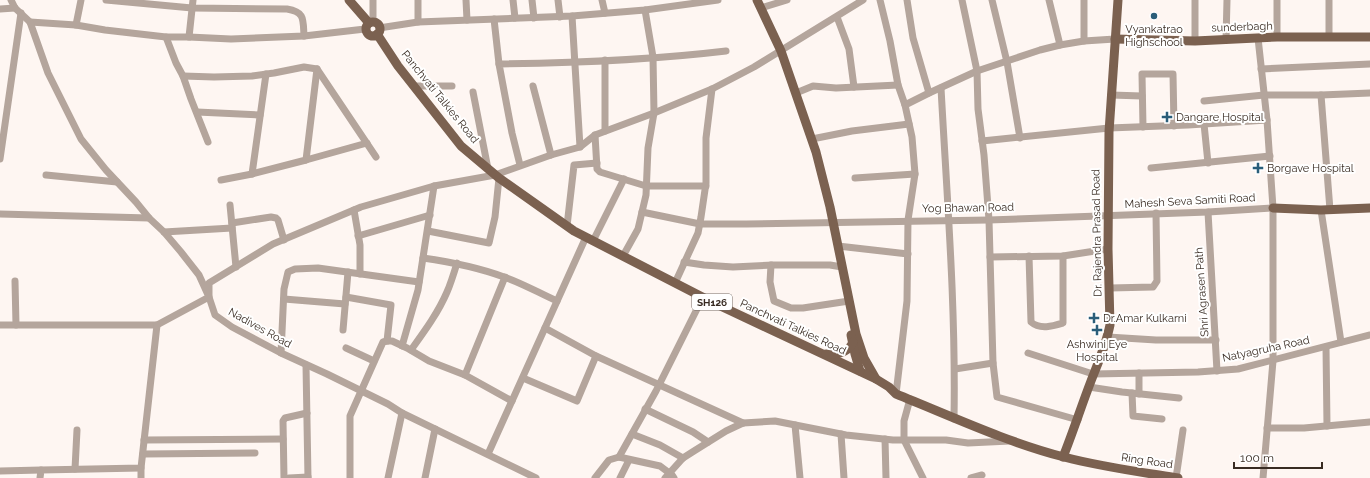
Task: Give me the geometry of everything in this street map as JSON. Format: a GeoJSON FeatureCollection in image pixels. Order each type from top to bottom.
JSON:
{"type":"FeatureCollection","features":[{"type":"Feature","properties":{"kind":"main road","name":"Panchvati Talkies Road"},"geometry":{"type":"LineString","coordinates":[[349,0],[373,27],[398,66],[461,146],[494,174],[567,226],[703,297],[876,379],[889,387],[896,394],[954,419],[1013,441],[1113,473]]}},
{"type":"Feature","properties":{"kind":"main road"},"geometry":{"type":"LineString","coordinates":[[752,0],[779,51],[814,157],[825,204],[838,246],[840,266]]}},
{"type":"Feature","properties":{"kind":"main road","name":"Dr. Rajendra Prasad Road"},"geometry":{"type":"LineString","coordinates":[[1063,457],[1108,337],[1110,325],[1108,249],[1109,128],[1118,0]]}},
{"type":"Feature","properties":{"kind":"main road"},"geometry":{"type":"LineString","coordinates":[[759,4],[796,93],[824,180],[847,301],[853,342],[860,371]]}},
{"type":"Feature","properties":{"kind":"main road","name":"sunderbagh"},"geometry":{"type":"LineString","coordinates":[[1115,39],[1195,41],[1277,37],[1370,37]]}},
{"type":"Feature","properties":{"kind":"main road"},"geometry":{"type":"LineString","coordinates":[[1272,208],[1325,210],[1370,208]]}},
{"type":"Feature","properties":{"kind":"main road"},"geometry":{"type":"LineString","coordinates":[[847,301],[861,349],[876,379]]}},
{"type":"Feature","properties":{"kind":"main road"},"geometry":{"type":"LineString","coordinates":[[823,354],[838,354],[844,352],[853,342]]}},
{"type":"Feature","properties":{"kind":"main road","name":"Ring Road"},"geometry":{"type":"LineString","coordinates":[[1113,473],[1177,478]]}},
{"type":"Feature","properties":{"kind":"street"},"geometry":{"type":"LineString","coordinates":[[11,0],[15,8],[30,22],[76,25],[166,37],[189,36],[231,39],[304,36],[418,22],[560,17],[645,10],[718,0]]}},
{"type":"Feature","properties":{"kind":"street"},"geometry":{"type":"LineString","coordinates":[[76,25],[81,0]]}},
{"type":"Feature","properties":{"kind":"street"},"geometry":{"type":"LineString","coordinates":[[106,0],[192,4],[259,4],[287,8],[299,12],[303,18],[304,36]]}},
{"type":"Feature","properties":{"kind":"street"},"geometry":{"type":"LineString","coordinates":[[287,0],[287,8]]}},
{"type":"Feature","properties":{"kind":"street"},"geometry":{"type":"LineString","coordinates":[[373,0],[373,27]]}},
{"type":"Feature","properties":{"kind":"street"},"geometry":{"type":"LineString","coordinates":[[418,0],[418,22]]}},
{"type":"Feature","properties":{"kind":"street"},"geometry":{"type":"LineString","coordinates":[[466,0],[467,20]]}},
{"type":"Feature","properties":{"kind":"street"},"geometry":{"type":"LineString","coordinates":[[513,0],[515,18]]}},
{"type":"Feature","properties":{"kind":"street"},"geometry":{"type":"LineString","coordinates":[[532,0],[534,18]]}},
{"type":"Feature","properties":{"kind":"street"},"geometry":{"type":"LineString","coordinates":[[558,0],[560,17]]}},
{"type":"Feature","properties":{"kind":"street"},"geometry":{"type":"LineString","coordinates":[[602,0],[605,13]]}},
{"type":"Feature","properties":{"kind":"street"},"geometry":{"type":"LineString","coordinates":[[759,4],[787,0]]}},
{"type":"Feature","properties":{"kind":"street"},"geometry":{"type":"LineString","coordinates":[[0,325],[157,325],[209,297],[209,283],[273,244],[354,210],[434,186],[494,174],[551,154],[580,147],[596,135],[605,131],[712,89],[754,67],[863,0]]}},
{"type":"Feature","properties":{"kind":"street"},"geometry":{"type":"LineString","coordinates":[[880,0],[890,40],[898,85],[905,104],[912,137],[915,174],[908,220],[907,301],[896,394]]}},
{"type":"Feature","properties":{"kind":"street"},"geometry":{"type":"LineString","coordinates":[[907,0],[913,38],[929,92]]}},
{"type":"Feature","properties":{"kind":"street"},"geometry":{"type":"LineString","coordinates":[[962,0],[977,72],[978,109],[989,220],[993,363],[997,397],[1078,420]]}},
{"type":"Feature","properties":{"kind":"street"},"geometry":{"type":"LineString","coordinates":[[992,0],[1007,62],[1020,138]]}},
{"type":"Feature","properties":{"kind":"street"},"geometry":{"type":"LineString","coordinates":[[1048,0],[1060,45]]}},
{"type":"Feature","properties":{"kind":"street"},"geometry":{"type":"LineString","coordinates":[[1084,0],[1084,41]]}},
{"type":"Feature","properties":{"kind":"street"},"geometry":{"type":"LineString","coordinates":[[1195,0],[1195,41]]}},
{"type":"Feature","properties":{"kind":"street"},"geometry":{"type":"LineString","coordinates":[[1226,40],[1227,0]]}},
{"type":"Feature","properties":{"kind":"street"},"geometry":{"type":"LineString","coordinates":[[1277,0],[1277,37]]}},
{"type":"Feature","properties":{"kind":"street"},"geometry":{"type":"LineString","coordinates":[[1328,0],[1329,37]]}},
{"type":"Feature","properties":{"kind":"street"},"geometry":{"type":"LineString","coordinates":[[189,36],[192,4]]}},
{"type":"Feature","properties":{"kind":"street"},"geometry":{"type":"LineString","coordinates":[[0,9],[15,8]]}},
{"type":"Feature","properties":{"kind":"street"},"geometry":{"type":"LineString","coordinates":[[623,256],[638,229],[646,195],[648,148],[654,113],[652,57],[645,10]]}},
{"type":"Feature","properties":{"kind":"street"},"geometry":{"type":"LineString","coordinates":[[0,159],[21,13]]}},
{"type":"Feature","properties":{"kind":"street"},"geometry":{"type":"LineString","coordinates":[[572,16],[580,147]]}},
{"type":"Feature","properties":{"kind":"street"},"geometry":{"type":"LineString","coordinates":[[837,17],[849,49],[854,87]]}},
{"type":"Feature","properties":{"kind":"street"},"geometry":{"type":"LineString","coordinates":[[494,19],[499,64],[512,133],[520,165]]}},
{"type":"Feature","properties":{"kind":"street","name":"Nadives Road"},"geometry":{"type":"LineString","coordinates":[[30,22],[48,73],[80,139],[116,182],[164,232],[199,275],[215,315],[232,327],[281,353],[388,404],[402,413],[536,478]]}},
{"type":"Feature","properties":{"kind":"street"},"geometry":{"type":"LineString","coordinates":[[166,37],[176,63],[183,76],[208,142]]}},
{"type":"Feature","properties":{"kind":"street"},"geometry":{"type":"LineString","coordinates":[[1258,38],[1270,156],[1272,208],[1273,361],[1263,478]]}},
{"type":"Feature","properties":{"kind":"street"},"geometry":{"type":"LineString","coordinates":[[905,104],[929,92],[977,72],[1060,45],[1084,41],[1115,39]]}},
{"type":"Feature","properties":{"kind":"street"},"geometry":{"type":"LineString","coordinates":[[499,64],[681,57],[726,51]]}},
{"type":"Feature","properties":{"kind":"street"},"geometry":{"type":"LineString","coordinates":[[605,60],[605,131]]}},
{"type":"Feature","properties":{"kind":"street"},"geometry":{"type":"LineString","coordinates":[[1261,69],[1370,64]]}},
{"type":"Feature","properties":{"kind":"street"},"geometry":{"type":"LineString","coordinates":[[183,76],[214,77],[266,74],[304,67],[317,69],[376,157]]}},
{"type":"Feature","properties":{"kind":"street"},"geometry":{"type":"LineString","coordinates":[[306,160],[317,69]]}},
{"type":"Feature","properties":{"kind":"street"},"geometry":{"type":"LineString","coordinates":[[252,174],[266,74]]}},
{"type":"Feature","properties":{"kind":"street"},"geometry":{"type":"LineString","coordinates":[[1143,127],[1142,74],[1173,74],[1174,126]]}},
{"type":"Feature","properties":{"kind":"street"},"geometry":{"type":"LineString","coordinates":[[796,93],[813,86],[836,88],[898,85]]}},
{"type":"Feature","properties":{"kind":"street"},"geometry":{"type":"LineString","coordinates":[[414,86],[452,86]]}},
{"type":"Feature","properties":{"kind":"street"},"geometry":{"type":"LineString","coordinates":[[532,86],[551,154]]}},
{"type":"Feature","properties":{"kind":"street"},"geometry":{"type":"LineString","coordinates":[[941,88],[949,220],[955,369],[954,419]]}},
{"type":"Feature","properties":{"kind":"street"},"geometry":{"type":"LineString","coordinates":[[676,283],[698,233],[700,224],[706,186],[706,138],[712,89]]}},
{"type":"Feature","properties":{"kind":"street"},"geometry":{"type":"LineString","coordinates":[[428,231],[489,244],[495,217],[494,174],[473,92]]}},
{"type":"Feature","properties":{"kind":"street"},"geometry":{"type":"LineString","coordinates":[[1204,101],[1264,95],[1370,93]]}},
{"type":"Feature","properties":{"kind":"street"},"geometry":{"type":"LineString","coordinates":[[1111,95],[1142,96]]}},
{"type":"Feature","properties":{"kind":"street"},"geometry":{"type":"LineString","coordinates":[[1321,95],[1325,210],[1341,342]]}},
{"type":"Feature","properties":{"kind":"street"},"geometry":{"type":"LineString","coordinates":[[197,112],[260,115]]}},
{"type":"Feature","properties":{"kind":"street"},"geometry":{"type":"LineString","coordinates":[[982,141],[1109,128],[1174,126],[1267,120]]}},
{"type":"Feature","properties":{"kind":"street"},"geometry":{"type":"LineString","coordinates":[[812,139],[852,131],[909,124]]}},
{"type":"Feature","properties":{"kind":"street"},"geometry":{"type":"LineString","coordinates":[[1204,124],[1208,163]]}},
{"type":"Feature","properties":{"kind":"street"},"geometry":{"type":"LineString","coordinates":[[596,135],[597,169],[600,172],[646,186],[706,186]]}},
{"type":"Feature","properties":{"kind":"street"},"geometry":{"type":"LineString","coordinates":[[221,180],[252,174],[367,143]]}},
{"type":"Feature","properties":{"kind":"street"},"geometry":{"type":"LineString","coordinates":[[1151,168],[1270,156]]}},
{"type":"Feature","properties":{"kind":"street"},"geometry":{"type":"LineString","coordinates":[[567,226],[574,165],[597,163]]}},
{"type":"Feature","properties":{"kind":"street"},"geometry":{"type":"LineString","coordinates":[[855,178],[915,174]]}},
{"type":"Feature","properties":{"kind":"street"},"geometry":{"type":"LineString","coordinates":[[46,175],[116,182]]}},
{"type":"Feature","properties":{"kind":"street"},"geometry":{"type":"LineString","coordinates":[[488,454],[557,301],[624,179]]}},
{"type":"Feature","properties":{"kind":"street"},"geometry":{"type":"LineString","coordinates":[[402,346],[419,282],[434,186]]}},
{"type":"Feature","properties":{"kind":"street"},"geometry":{"type":"LineString","coordinates":[[230,205],[236,266]]}},
{"type":"Feature","properties":{"kind":"street","name":"Mahesh Seva Samiti Road"},"geometry":{"type":"LineString","coordinates":[[1108,215],[1208,212],[1272,208]]}},
{"type":"Feature","properties":{"kind":"street"},"geometry":{"type":"LineString","coordinates":[[354,210],[358,236],[360,274]]}},
{"type":"Feature","properties":{"kind":"street","name":"Yog Bhawan Road"},"geometry":{"type":"LineString","coordinates":[[642,212],[700,224],[989,220],[1108,215]]}},
{"type":"Feature","properties":{"kind":"street","name":"Shri Agrasen Path"},"geometry":{"type":"LineString","coordinates":[[1208,212],[1217,371]]}},
{"type":"Feature","properties":{"kind":"street"},"geometry":{"type":"LineString","coordinates":[[1110,288],[1153,288],[1157,281],[1156,213]]}},
{"type":"Feature","properties":{"kind":"street"},"geometry":{"type":"LineString","coordinates":[[0,214],[149,218]]}},
{"type":"Feature","properties":{"kind":"street"},"geometry":{"type":"LineString","coordinates":[[358,236],[430,215]]}},
{"type":"Feature","properties":{"kind":"street"},"geometry":{"type":"LineString","coordinates":[[164,232],[232,225],[271,217],[278,220],[284,240]]}},
{"type":"Feature","properties":{"kind":"street"},"geometry":{"type":"LineString","coordinates":[[838,246],[908,254]]}},
{"type":"Feature","properties":{"kind":"street"},"geometry":{"type":"LineString","coordinates":[[990,257],[1063,256],[1108,249]]}},
{"type":"Feature","properties":{"kind":"street"},"geometry":{"type":"LineString","coordinates":[[1029,256],[1031,322],[1034,326],[1044,327],[1063,323],[1063,256]]}},
{"type":"Feature","properties":{"kind":"street"},"geometry":{"type":"LineString","coordinates":[[423,258],[479,268],[505,277],[557,301]]}},
{"type":"Feature","properties":{"kind":"street"},"geometry":{"type":"LineString","coordinates":[[684,262],[733,267],[771,265],[840,266]]}},
{"type":"Feature","properties":{"kind":"street"},"geometry":{"type":"LineString","coordinates":[[410,350],[440,307],[447,293],[457,263]]}},
{"type":"Feature","properties":{"kind":"street"},"geometry":{"type":"LineString","coordinates":[[771,265],[770,282],[774,301],[790,308],[803,308],[847,301]]}},
{"type":"Feature","properties":{"kind":"street"},"geometry":{"type":"LineString","coordinates":[[281,353],[284,289],[288,272],[295,269],[308,268],[419,282]]}},
{"type":"Feature","properties":{"kind":"street"},"geometry":{"type":"LineString","coordinates":[[343,330],[348,272]]}},
{"type":"Feature","properties":{"kind":"street"},"geometry":{"type":"LineString","coordinates":[[465,376],[505,277]]}},
{"type":"Feature","properties":{"kind":"street"},"geometry":{"type":"LineString","coordinates":[[15,281],[16,325]]}},
{"type":"Feature","properties":{"kind":"street"},"geometry":{"type":"LineString","coordinates":[[346,297],[391,305],[386,340],[383,342],[350,416],[350,478]]}},
{"type":"Feature","properties":{"kind":"street"},"geometry":{"type":"LineString","coordinates":[[619,457],[659,384],[703,297]]}},
{"type":"Feature","properties":{"kind":"street"},"geometry":{"type":"LineString","coordinates":[[284,299],[345,304]]}},
{"type":"Feature","properties":{"kind":"street"},"geometry":{"type":"LineString","coordinates":[[140,478],[157,325]]}},
{"type":"Feature","properties":{"kind":"street"},"geometry":{"type":"LineString","coordinates":[[545,328],[596,356],[743,423]]}},
{"type":"Feature","properties":{"kind":"street","name":"Natyagruha Road"},"geometry":{"type":"LineString","coordinates":[[1028,353],[1093,374],[1217,371],[1238,369],[1273,361],[1370,335]]}},
{"type":"Feature","properties":{"kind":"street"},"geometry":{"type":"LineString","coordinates":[[1108,337],[1156,340],[1216,340]]}},
{"type":"Feature","properties":{"kind":"street"},"geometry":{"type":"LineString","coordinates":[[386,340],[392,341],[429,361],[465,376],[512,400]]}},
{"type":"Feature","properties":{"kind":"street"},"geometry":{"type":"LineString","coordinates":[[1326,347],[1327,426]]}},
{"type":"Feature","properties":{"kind":"street"},"geometry":{"type":"LineString","coordinates":[[346,348],[374,361]]}},
{"type":"Feature","properties":{"kind":"street"},"geometry":{"type":"LineString","coordinates":[[523,378],[577,401],[596,356]]}},
{"type":"Feature","properties":{"kind":"street"},"geometry":{"type":"LineString","coordinates":[[955,369],[993,363]]}},
{"type":"Feature","properties":{"kind":"street"},"geometry":{"type":"LineString","coordinates":[[289,478],[308,478],[306,365]]}},
{"type":"Feature","properties":{"kind":"street"},"geometry":{"type":"LineString","coordinates":[[1139,373],[1133,416],[1162,419]]}},
{"type":"Feature","properties":{"kind":"street"},"geometry":{"type":"LineString","coordinates":[[1089,387],[1135,394],[1179,398]]}},
{"type":"Feature","properties":{"kind":"street"},"geometry":{"type":"LineString","coordinates":[[910,399],[904,421],[904,440],[923,478]]}},
{"type":"Feature","properties":{"kind":"street"},"geometry":{"type":"LineString","coordinates":[[645,409],[693,432],[708,442]]}},
{"type":"Feature","properties":{"kind":"street"},"geometry":{"type":"LineString","coordinates":[[284,478],[283,421],[285,418],[307,413]]}},
{"type":"Feature","properties":{"kind":"street"},"geometry":{"type":"LineString","coordinates":[[388,478],[402,413]]}},
{"type":"Feature","properties":{"kind":"street"},"geometry":{"type":"LineString","coordinates":[[595,478],[609,460],[619,457],[660,466],[669,476],[684,458],[726,431],[743,423],[775,421],[841,434],[885,439],[946,440],[968,443],[1013,441]]}},
{"type":"Feature","properties":{"kind":"street"},"geometry":{"type":"LineString","coordinates":[[1267,428],[1327,426],[1370,422]]}},
{"type":"Feature","properties":{"kind":"street"},"geometry":{"type":"LineString","coordinates":[[795,425],[800,478]]}},
{"type":"Feature","properties":{"kind":"street"},"geometry":{"type":"LineString","coordinates":[[425,478],[435,429]]}},
{"type":"Feature","properties":{"kind":"street"},"geometry":{"type":"LineString","coordinates":[[75,469],[77,430]]}},
{"type":"Feature","properties":{"kind":"street"},"geometry":{"type":"LineString","coordinates":[[1177,478],[1183,430]]}},
{"type":"Feature","properties":{"kind":"street"},"geometry":{"type":"LineString","coordinates":[[632,434],[660,445],[684,458]]}},
{"type":"Feature","properties":{"kind":"street"},"geometry":{"type":"LineString","coordinates":[[841,434],[844,478]]}},
{"type":"Feature","properties":{"kind":"street"},"geometry":{"type":"LineString","coordinates":[[144,440],[283,439]]}},
{"type":"Feature","properties":{"kind":"street"},"geometry":{"type":"LineString","coordinates":[[885,439],[886,478]]}},
{"type":"Feature","properties":{"kind":"street"},"geometry":{"type":"LineString","coordinates":[[142,454],[255,453]]}},
{"type":"Feature","properties":{"kind":"street"},"geometry":{"type":"LineString","coordinates":[[620,478],[629,460]]}},
{"type":"Feature","properties":{"kind":"street"},"geometry":{"type":"LineString","coordinates":[[0,471],[141,468]]}},
{"type":"Feature","properties":{"kind":"street"},"geometry":{"type":"LineString","coordinates":[[40,478],[41,470]]}},
{"type":"Feature","properties":{"kind":"street"},"geometry":{"type":"LineString","coordinates":[[971,478],[982,475]]}},
{"type":"Feature","properties":{"kind":"place","name":"Vyankatrao Highschool"},"geometry":{"type":"Point","coordinates":[1154,16]}},
{"type":"Feature","properties":{"kind":"place","name":"Dangare Hospital"},"geometry":{"type":"Point","coordinates":[1167,117]}},
{"type":"Feature","properties":{"kind":"place","name":"Borgave Hospital"},"geometry":{"type":"Point","coordinates":[1258,168]}},
{"type":"Feature","properties":{"kind":"place","name":"Dr.Amar Kulkarni"},"geometry":{"type":"Point","coordinates":[1094,318]}},
{"type":"Feature","properties":{"kind":"place","name":"Ashwini Eye Hospital"},"geometry":{"type":"Point","coordinates":[1097,330]}}]}
